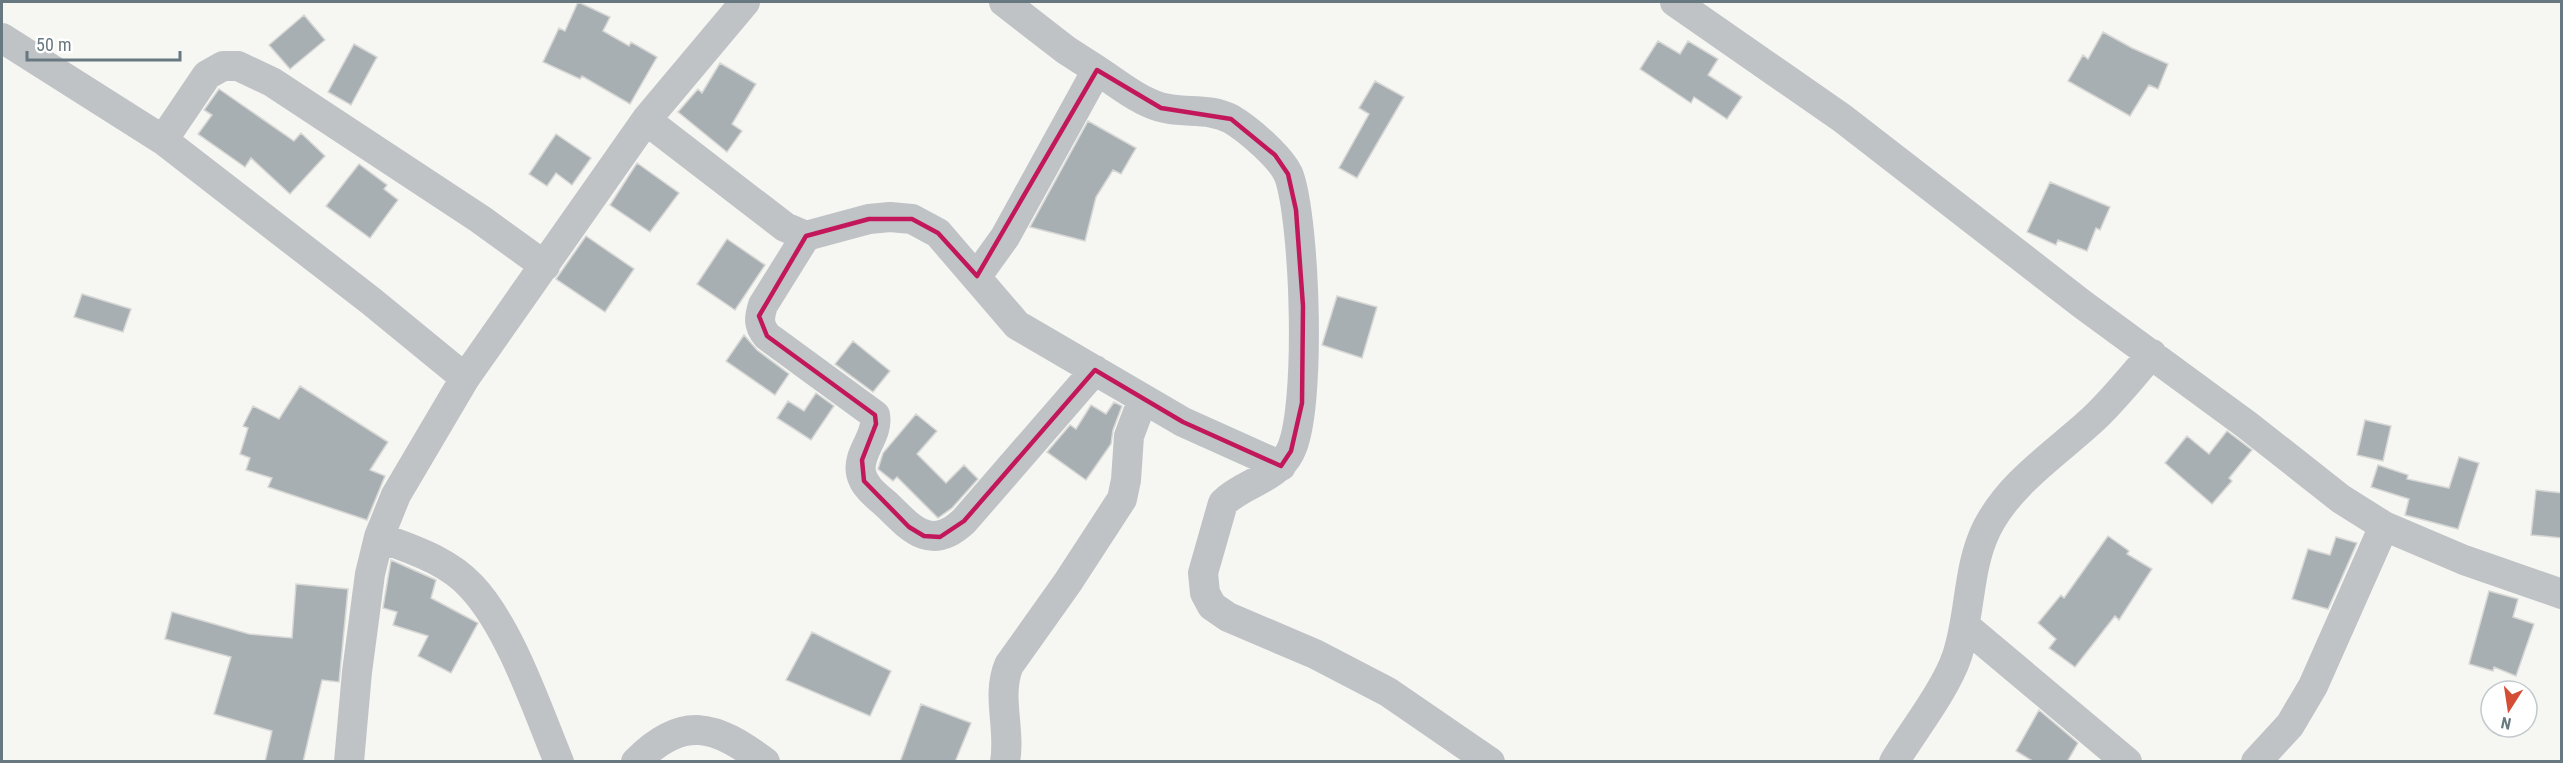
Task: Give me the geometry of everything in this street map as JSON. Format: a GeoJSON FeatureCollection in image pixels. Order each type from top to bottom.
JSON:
{"type":"FeatureCollection","features":[{"type":"Feature","properties":{"kind":"street"},"geometry":{"type":"LineString","coordinates":[[349,762],[357,672],[370,574],[379,537],[396,495],[465,378],[646,120],[745,2]]}},
{"type":"Feature","properties":{"kind":"street"},"geometry":{"type":"LineString","coordinates":[[1004,2],[1066,50],[1141,100],[1161,108],[1215,113],[1231,119],[1275,155],[1288,174],[1296,210],[1303,306],[1302,403],[1291,450],[1281,466],[1270,475],[1230,495],[1223,503],[1203,573],[1204,593],[1212,606],[1228,617],[1315,654],[1388,692],[1490,762]]}},
{"type":"Feature","properties":{"kind":"street"},"geometry":{"type":"LineString","coordinates":[[1675,2],[1842,118],[2082,304],[2152,354],[2341,499],[2384,526],[2464,560],[2562,594]]}},
{"type":"Feature","properties":{"kind":"street"},"geometry":{"type":"LineString","coordinates":[[2,38],[163,140],[371,301],[465,378]]}},
{"type":"Feature","properties":{"kind":"street"},"geometry":{"type":"LineString","coordinates":[[163,140],[207,75],[223,66],[238,66],[272,82],[462,207],[545,266]]}},
{"type":"Feature","properties":{"kind":"street"},"geometry":{"type":"LineString","coordinates":[[977,276],[1005,237],[1097,70]]}},
{"type":"Feature","properties":{"kind":"street"},"geometry":{"type":"LineString","coordinates":[[646,120],[786,227],[806,236],[869,219],[890,217],[912,219],[938,233],[1017,325],[1183,422],[1281,466]]}},
{"type":"Feature","properties":{"kind":"street"},"geometry":{"type":"LineString","coordinates":[[806,236],[763,305],[759,316],[760,328],[767,336],[875,415],[876,424],[861,460],[864,481],[909,527],[924,536],[939,537],[953,531],[1095,370]]}},
{"type":"Feature","properties":{"kind":"street"},"geometry":{"type":"LineString","coordinates":[[1894,762],[1938,692],[1956,658],[1965,626],[1976,551],[1998,511],[2042,464],[2092,421],[2152,354]]}},
{"type":"Feature","properties":{"kind":"street"},"geometry":{"type":"LineString","coordinates":[[1005,762],[1006,727],[1003,680],[1009,665],[1068,582],[1122,499],[1126,480],[1129,436],[1143,399]]}},
{"type":"Feature","properties":{"kind":"street"},"geometry":{"type":"LineString","coordinates":[[2256,762],[2290,725],[2313,686],[2384,526]]}},
{"type":"Feature","properties":{"kind":"street"},"geometry":{"type":"LineString","coordinates":[[379,537],[432,557],[471,585],[501,627],[559,762]]}},
{"type":"Feature","properties":{"kind":"street"},"geometry":{"type":"LineString","coordinates":[[1965,626],[2127,762]]}},
{"type":"Feature","properties":{"kind":"street"},"geometry":{"type":"LineString","coordinates":[[636,762],[662,738],[692,729],[709,731],[738,742],[765,762]]}},
{"type":"Feature","properties":{"kind":"highlighted area"},"geometry":{"type":"Polygon","coordinates":[[[1097,70],[1161,108],[1231,119],[1275,155],[1288,174],[1296,210],[1303,306],[1302,403],[1291,451],[1281,466],[1183,422],[1095,370],[964,521],[940,537],[924,536],[909,527],[864,481],[862,460],[876,424],[875,415],[767,336],[759,316],[806,236],[869,219],[912,219],[938,233],[977,276],[1097,70]]]}},
{"type":"Feature","properties":{"kind":"building"},"geometry":{"type":"Polygon","coordinates":[[[578,2],[610,17],[603,31],[629,46],[631,42],[657,57],[630,104],[582,76],[580,79],[543,62],[559,28],[565,31],[578,2]]]}},
{"type":"Feature","properties":{"kind":"building"},"geometry":{"type":"Polygon","coordinates":[[[304,15],[325,40],[290,69],[269,45],[304,15]]]}},
{"type":"Feature","properties":{"kind":"building"},"geometry":{"type":"Polygon","coordinates":[[[2103,32],[2168,64],[2158,89],[2149,85],[2130,116],[2068,81],[2083,55],[2088,59],[2103,32]]]}},
{"type":"Feature","properties":{"kind":"building"},"geometry":{"type":"Polygon","coordinates":[[[1658,41],[1680,54],[1688,41],[1718,59],[1708,75],[1742,97],[1727,119],[1694,97],[1691,103],[1640,69],[1658,41]]]}},
{"type":"Feature","properties":{"kind":"building"},"geometry":{"type":"Polygon","coordinates":[[[354,44],[377,57],[351,105],[328,92],[354,44]]]}},
{"type":"Feature","properties":{"kind":"building"},"geometry":{"type":"Polygon","coordinates":[[[720,63],[756,84],[732,124],[742,131],[727,152],[678,112],[698,89],[702,93],[720,63]]]}},
{"type":"Feature","properties":{"kind":"building"},"geometry":{"type":"Polygon","coordinates":[[[1375,81],[1404,97],[1357,178],[1339,168],[1369,114],[1359,108],[1375,81]]]}},
{"type":"Feature","properties":{"kind":"building"},"geometry":{"type":"Polygon","coordinates":[[[219,89],[294,141],[301,133],[325,156],[290,194],[251,158],[245,167],[198,134],[212,115],[204,110],[219,89]]]}},
{"type":"Feature","properties":{"kind":"building"},"geometry":{"type":"Polygon","coordinates":[[[1088,121],[1136,148],[1121,174],[1113,170],[1096,197],[1085,241],[1030,227],[1088,121]]]}},
{"type":"Feature","properties":{"kind":"building"},"geometry":{"type":"Polygon","coordinates":[[[556,134],[591,158],[572,185],[556,173],[547,186],[529,174],[556,134]]]}},
{"type":"Feature","properties":{"kind":"building"},"geometry":{"type":"Polygon","coordinates":[[[637,163],[679,193],[650,232],[610,205],[637,163]]]}},
{"type":"Feature","properties":{"kind":"building"},"geometry":{"type":"Polygon","coordinates":[[[359,164],[387,185],[384,189],[398,200],[370,238],[326,206],[359,164]]]}},
{"type":"Feature","properties":{"kind":"building"},"geometry":{"type":"Polygon","coordinates":[[[2050,182],[2110,207],[2100,230],[2096,228],[2087,251],[2058,240],[2056,245],[2027,232],[2050,182]]]}},
{"type":"Feature","properties":{"kind":"building"},"geometry":{"type":"Polygon","coordinates":[[[586,236],[634,269],[605,312],[556,279],[586,236]]]}},
{"type":"Feature","properties":{"kind":"building"},"geometry":{"type":"Polygon","coordinates":[[[727,239],[765,265],[735,310],[697,284],[727,239]]]}},
{"type":"Feature","properties":{"kind":"building"},"geometry":{"type":"Polygon","coordinates":[[[82,294],[131,309],[123,332],[74,317],[82,294]]]}},
{"type":"Feature","properties":{"kind":"building"},"geometry":{"type":"Polygon","coordinates":[[[1337,296],[1377,307],[1362,358],[1322,345],[1337,296]]]}},
{"type":"Feature","properties":{"kind":"building"},"geometry":{"type":"Polygon","coordinates":[[[744,335],[757,350],[789,374],[775,395],[726,361],[744,335]]]}},
{"type":"Feature","properties":{"kind":"building"},"geometry":{"type":"Polygon","coordinates":[[[853,341],[890,371],[873,392],[835,364],[853,341]]]}},
{"type":"Feature","properties":{"kind":"building"},"geometry":{"type":"Polygon","coordinates":[[[300,386],[388,442],[370,470],[385,476],[367,520],[268,487],[272,478],[246,470],[250,458],[240,454],[248,428],[243,426],[253,406],[279,419],[300,386]]]}},
{"type":"Feature","properties":{"kind":"building"},"geometry":{"type":"Polygon","coordinates":[[[816,393],[834,406],[811,440],[777,418],[788,401],[804,411],[816,393]]]}},
{"type":"Feature","properties":{"kind":"building"},"geometry":{"type":"Polygon","coordinates":[[[1114,402],[1122,406],[1113,430],[1111,444],[1086,480],[1047,452],[1070,425],[1076,429],[1091,405],[1106,414],[1114,402]]]}},
{"type":"Feature","properties":{"kind":"building"},"geometry":{"type":"Polygon","coordinates":[[[916,414],[937,431],[917,454],[946,483],[964,465],[978,479],[952,508],[938,518],[897,477],[893,481],[878,469],[883,453],[916,414]]]}},
{"type":"Feature","properties":{"kind":"building"},"geometry":{"type":"Polygon","coordinates":[[[2365,420],[2391,426],[2383,461],[2357,455],[2365,420]]]}},
{"type":"Feature","properties":{"kind":"building"},"geometry":{"type":"Polygon","coordinates":[[[2227,431],[2252,450],[2229,478],[2232,481],[2212,504],[2165,463],[2187,436],[2209,454],[2227,431]]]}},
{"type":"Feature","properties":{"kind":"building"},"geometry":{"type":"Polygon","coordinates":[[[2459,457],[2479,463],[2458,529],[2405,515],[2409,499],[2371,487],[2378,465],[2408,475],[2407,479],[2449,488],[2459,457]]]}},
{"type":"Feature","properties":{"kind":"building"},"geometry":{"type":"Polygon","coordinates":[[[2536,490],[2562,493],[2562,538],[2531,535],[2536,490]]]}},
{"type":"Feature","properties":{"kind":"building"},"geometry":{"type":"Polygon","coordinates":[[[2108,536],[2129,551],[2127,554],[2152,569],[2119,620],[2115,616],[2075,667],[2049,648],[2056,639],[2038,623],[2061,595],[2064,598],[2108,536]]]}},
{"type":"Feature","properties":{"kind":"building"},"geometry":{"type":"Polygon","coordinates":[[[2336,537],[2357,543],[2328,609],[2292,599],[2308,549],[2330,555],[2336,537]]]}},
{"type":"Feature","properties":{"kind":"building"},"geometry":{"type":"Polygon","coordinates":[[[391,560],[436,580],[431,598],[478,623],[451,673],[418,656],[428,636],[393,625],[397,612],[383,608],[391,560]]]}},
{"type":"Feature","properties":{"kind":"building"},"geometry":{"type":"Polygon","coordinates":[[[296,584],[348,589],[339,682],[322,680],[303,762],[265,762],[272,731],[214,714],[231,657],[165,639],[172,612],[249,634],[292,638],[296,584]]]}},
{"type":"Feature","properties":{"kind":"building"},"geometry":{"type":"Polygon","coordinates":[[[2489,591],[2518,599],[2513,617],[2534,624],[2516,676],[2494,667],[2493,671],[2469,664],[2489,591]]]}},
{"type":"Feature","properties":{"kind":"building"},"geometry":{"type":"Polygon","coordinates":[[[812,632],[891,671],[870,716],[786,680],[812,632]]]}},
{"type":"Feature","properties":{"kind":"building"},"geometry":{"type":"Polygon","coordinates":[[[921,704],[971,723],[955,762],[900,762],[921,704]]]}},
{"type":"Feature","properties":{"kind":"building"},"geometry":{"type":"Polygon","coordinates":[[[2039,710],[2078,743],[2067,762],[2034,762],[2016,751],[2039,710]]]}}]}
